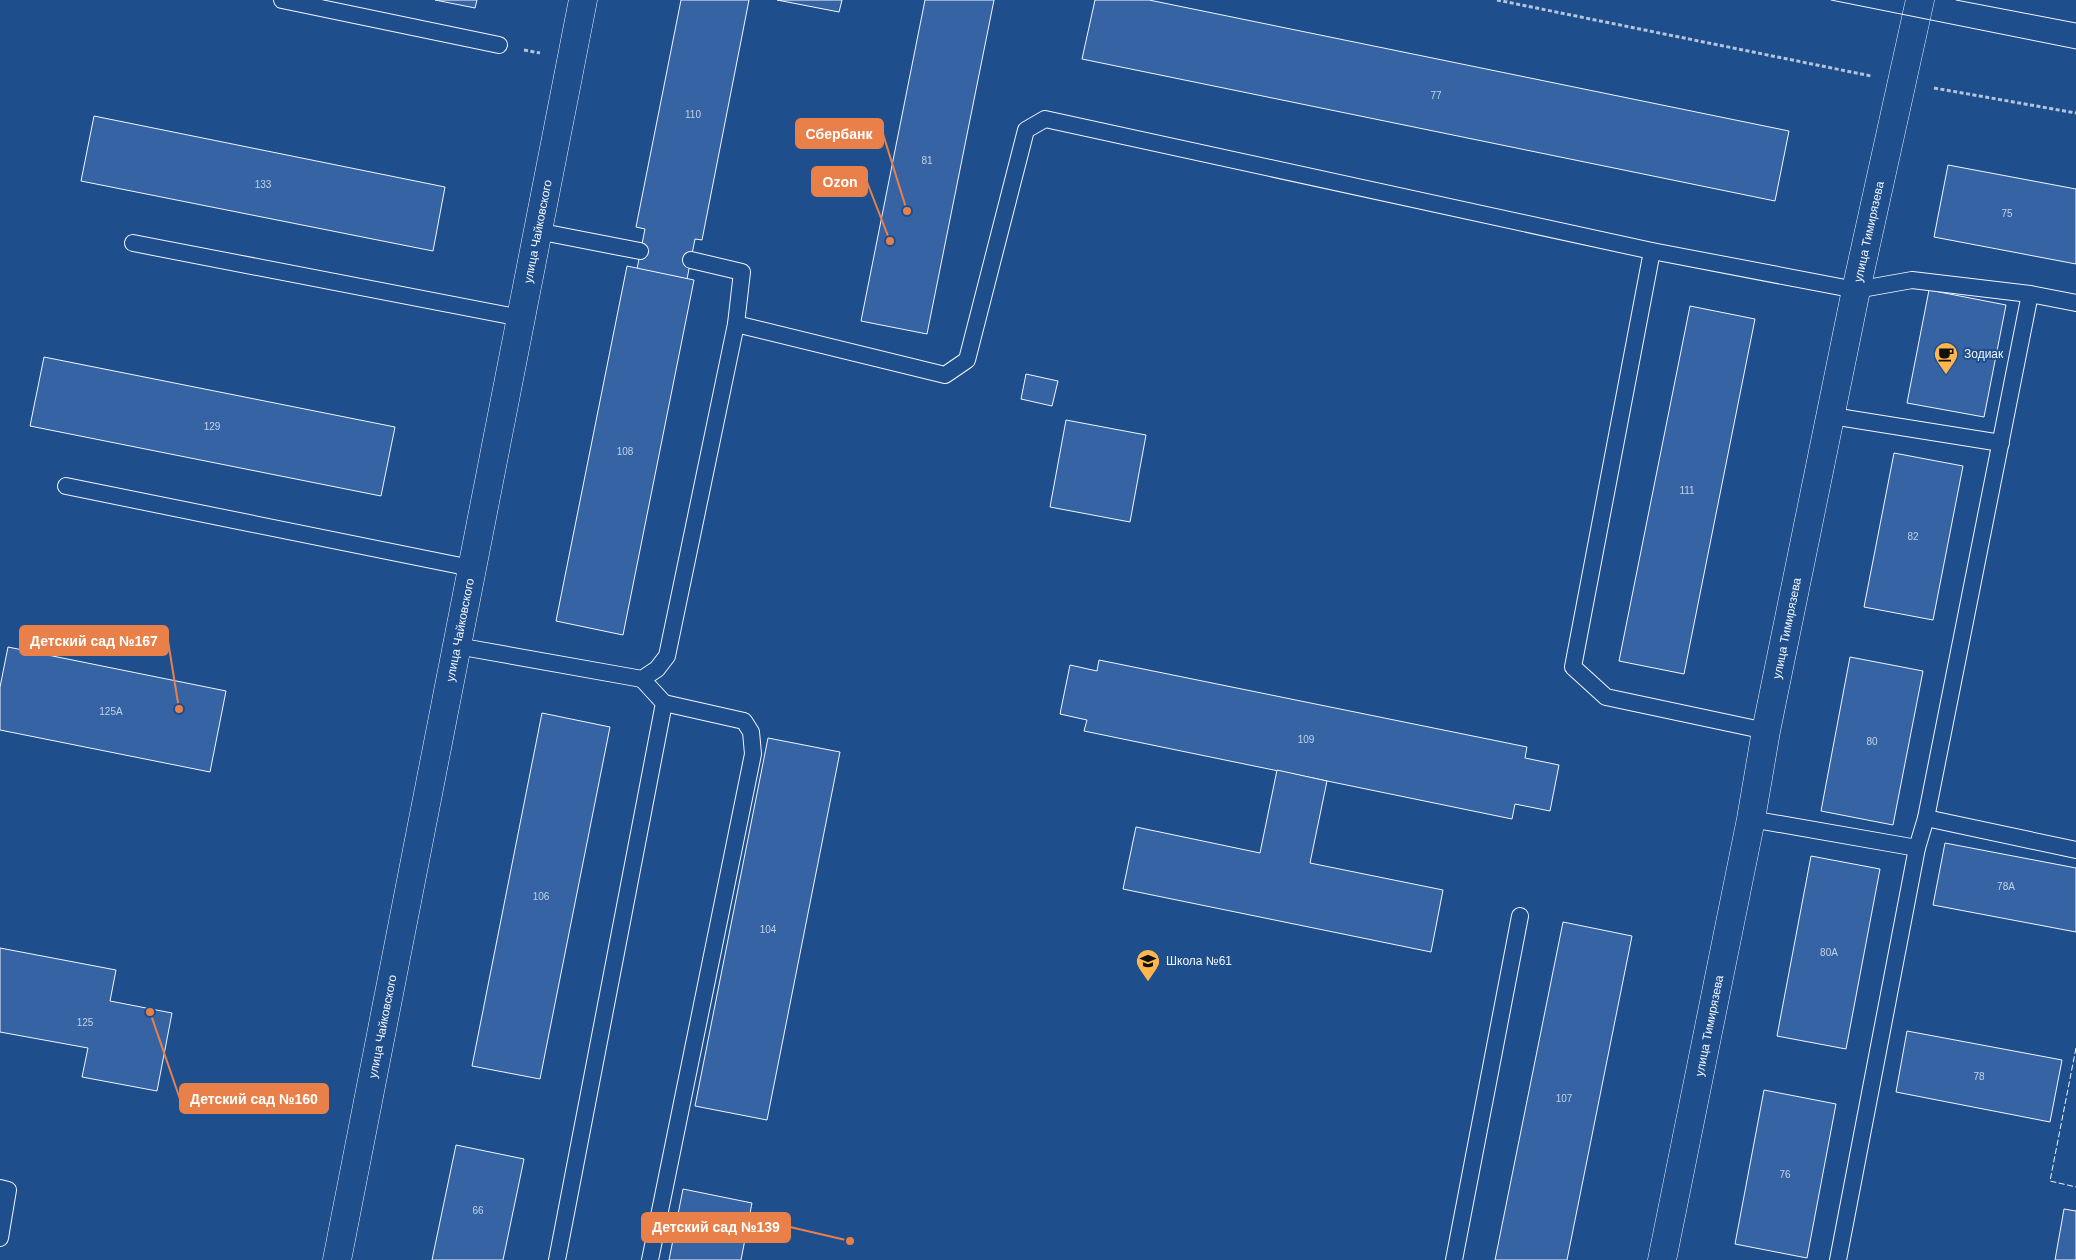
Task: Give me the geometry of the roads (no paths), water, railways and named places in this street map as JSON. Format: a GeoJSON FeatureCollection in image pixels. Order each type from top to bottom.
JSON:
{"type":"FeatureCollection","features":[{"type":"Feature","properties":{"kind":"street","name":"улица Чайковского"},"geometry":{"type":"LineString","coordinates":[[338,1260],[583,0]]}},
{"type":"Feature","properties":{"kind":"street","name":"улица Тимирязева"},"geometry":{"type":"LineString","coordinates":[[1662,1260],[1751,819],[1766,731],[1832,416],[1856,290],[1920,0]]}},
{"type":"Feature","properties":{"kind":"lane"},"geometry":{"type":"LineString","coordinates":[[282,0],[499,45]]}},
{"type":"Feature","properties":{"kind":"lane"},"geometry":{"type":"LineString","coordinates":[[736,324],[945,374],[967,360],[1026,130],[1045,119],[1652,251],[1856,290],[1912,280],[2030,294],[2076,303]]}},
{"type":"Feature","properties":{"kind":"lane"},"geometry":{"type":"LineString","coordinates":[[538,231],[640,251]]}},
{"type":"Feature","properties":{"kind":"lane"},"geometry":{"type":"LineString","coordinates":[[134,243],[521,318]]}},
{"type":"Feature","properties":{"kind":"lane"},"geometry":{"type":"LineString","coordinates":[[1652,251],[1573,666],[1606,697],[1766,731]]}},
{"type":"Feature","properties":{"kind":"lane"},"geometry":{"type":"LineString","coordinates":[[642,679],[657,669],[667,656],[736,324],[742,272],[691,260]]}},
{"type":"Feature","properties":{"kind":"lane"},"geometry":{"type":"LineString","coordinates":[[1838,1260],[1917,848],[1926,818],[2030,294]]}},
{"type":"Feature","properties":{"kind":"lane"},"geometry":{"type":"LineString","coordinates":[[1832,416],[2001,442]]}},
{"type":"Feature","properties":{"kind":"lane"},"geometry":{"type":"LineString","coordinates":[[66,486],[472,568]]}},
{"type":"Feature","properties":{"kind":"lane"},"geometry":{"type":"LineString","coordinates":[[457,646],[642,679],[664,703],[744,721],[751,732],[753,754],[650,1260]]}},
{"type":"Feature","properties":{"kind":"lane"},"geometry":{"type":"LineString","coordinates":[[557,1260],[664,703]]}},
{"type":"Feature","properties":{"kind":"lane"},"geometry":{"type":"LineString","coordinates":[[1926,818],[2076,850]]}},
{"type":"Feature","properties":{"kind":"lane"},"geometry":{"type":"LineString","coordinates":[[1751,819],[1917,848]]}},
{"type":"Feature","properties":{"kind":"lane"},"geometry":{"type":"LineString","coordinates":[[1454,1260],[1520,916]]}},
{"type":"Feature","properties":{"kind":"lane"},"geometry":{"type":"LineString","coordinates":[[0,1188],[8,1190],[0,1238]]}},
{"type":"Feature","properties":{"kind":"tram line"},"geometry":{"type":"LineString","coordinates":[[1831,0],[2076,49]]}},
{"type":"Feature","properties":{"kind":"tram line"},"geometry":{"type":"LineString","coordinates":[[1956,0],[2076,23]]}},
{"type":"Feature","properties":{"kind":"place","name":"Сбербанк"},"geometry":{"type":"Point","coordinates":[907,211]}},
{"type":"Feature","properties":{"kind":"place","name":"Ozon"},"geometry":{"type":"Point","coordinates":[890,241]}},
{"type":"Feature","properties":{"kind":"place","name":"Зодиак"},"geometry":{"type":"Point","coordinates":[1946,375]}},
{"type":"Feature","properties":{"kind":"place","name":"Детский сад №167"},"geometry":{"type":"Point","coordinates":[179,709]}},
{"type":"Feature","properties":{"kind":"place","name":"Школа №61"},"geometry":{"type":"Point","coordinates":[1148,982]}},
{"type":"Feature","properties":{"kind":"place","name":"Детский сад №160"},"geometry":{"type":"Point","coordinates":[150,1012]}},
{"type":"Feature","properties":{"kind":"place","name":"Детский сад №139"},"geometry":{"type":"Point","coordinates":[850,1241]}}]}
